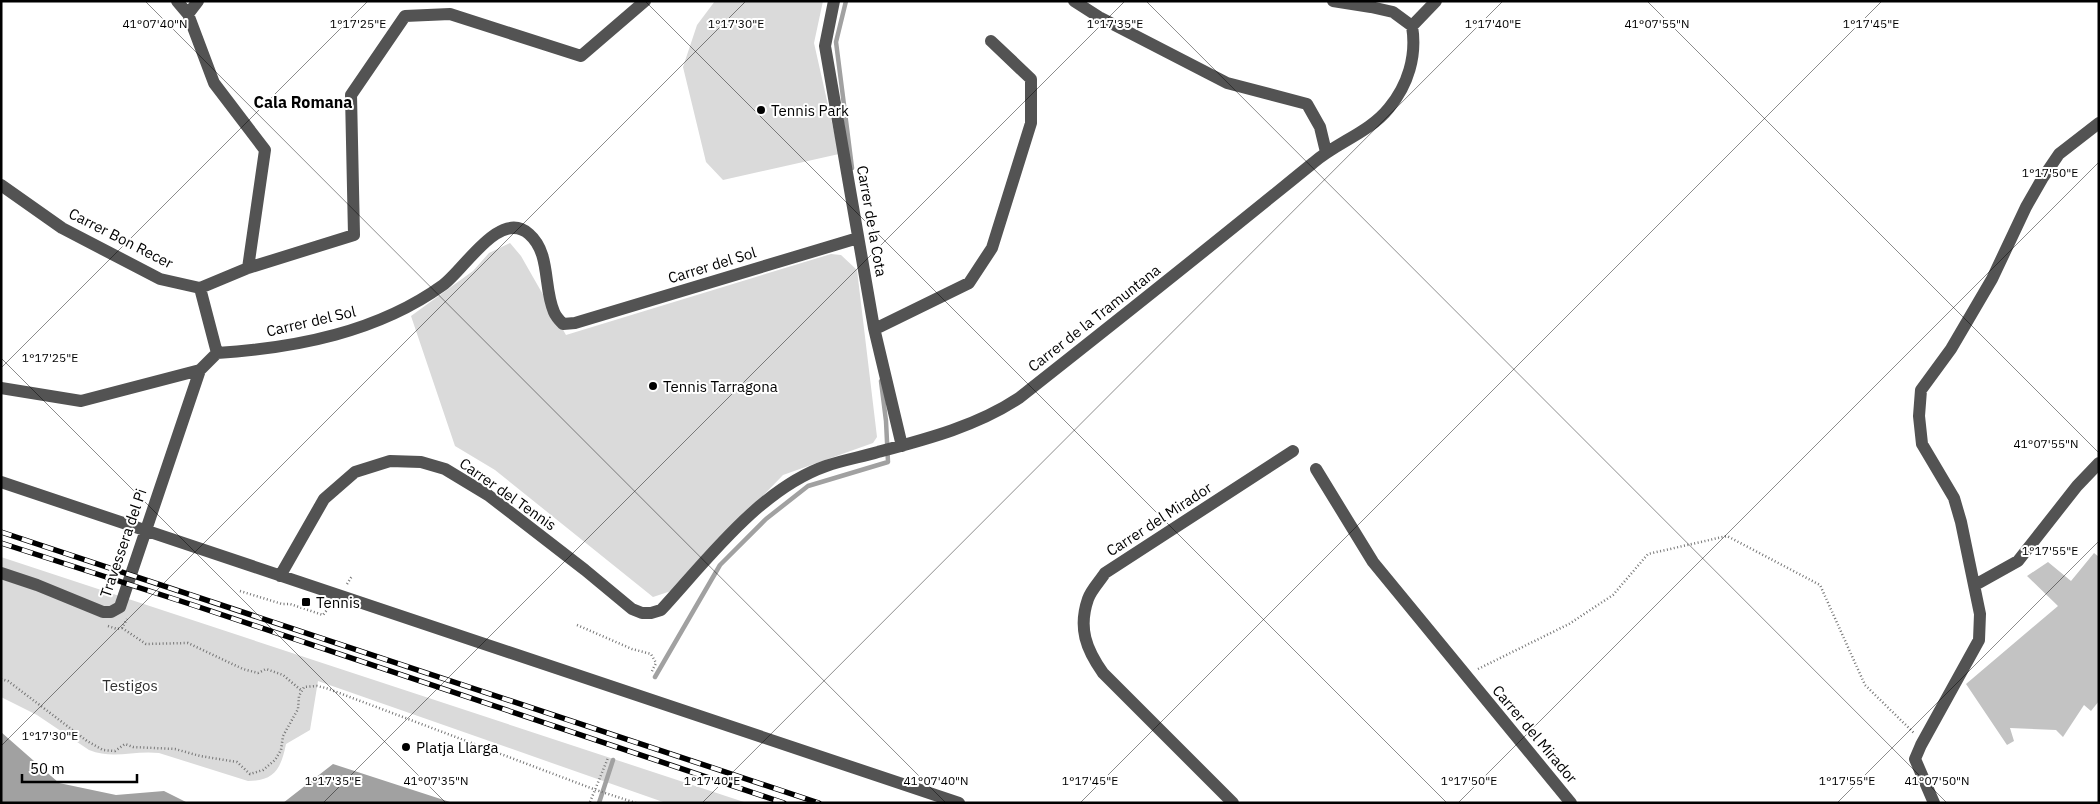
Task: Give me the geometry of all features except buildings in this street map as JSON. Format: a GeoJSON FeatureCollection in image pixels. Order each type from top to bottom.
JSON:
{"type":"FeatureCollection","features":[{"type":"Feature","properties":{"kind":"street"},"geometry":{"type":"LineString","coordinates":[[177,1],[188,14],[214,83],[265,150],[248,268]]}},
{"type":"Feature","properties":{"kind":"street"},"geometry":{"type":"LineString","coordinates":[[188,14],[198,1]]}},
{"type":"Feature","properties":{"kind":"street"},"geometry":{"type":"LineString","coordinates":[[1,388],[81,401],[200,370],[217,353],[200,288],[248,268],[354,235],[351,95],[406,16],[450,14],[581,56],[645,1]]}},
{"type":"Feature","properties":{"kind":"street","name":"Carrer de la Cota"},"geometry":{"type":"LineString","coordinates":[[834,1],[825,46],[874,328],[899,447]]}},
{"type":"Feature","properties":{"kind":"street"},"geometry":{"type":"LineString","coordinates":[[1074,1],[1099,17],[1227,83],[1307,104],[1320,127],[1326,152]]}},
{"type":"Feature","properties":{"kind":"street"},"geometry":{"type":"LineString","coordinates":[[1333,1],[1393,12],[1412,26],[1436,1]]}},
{"type":"Feature","properties":{"kind":"street","name":"Carrer de la Tramuntana"},"geometry":{"type":"LineString","coordinates":[[661,610],[726,540],[771,498],[806,475],[826,466],[899,447],[979,421],[1019,398],[1326,152],[1364,132],[1389,108],[1406,81],[1413,59],[1414,39],[1412,26]]}},
{"type":"Feature","properties":{"kind":"street"},"geometry":{"type":"LineString","coordinates":[[874,328],[970,283],[992,248],[1031,123],[1031,79],[991,41]]}},
{"type":"Feature","properties":{"kind":"street"},"geometry":{"type":"LineString","coordinates":[[1934,803],[1915,760],[1921,745],[1979,640],[1980,614],[1954,498],[1922,444],[1919,416],[1922,390],[1951,348],[1992,278],[2042,179],[2059,154],[2099,123]]}},
{"type":"Feature","properties":{"kind":"street","name":"Carrer Bon Recer"},"geometry":{"type":"LineString","coordinates":[[1,186],[62,228],[160,279],[200,288]]}},
{"type":"Feature","properties":{"kind":"street","name":"Carrer del Sol"},"geometry":{"type":"LineString","coordinates":[[217,353],[256,350],[349,332],[405,308],[445,284],[496,232],[508,228],[518,227],[529,233],[540,247],[554,313],[563,324],[575,323],[858,238]]}},
{"type":"Feature","properties":{"kind":"street","name":"Travessera del Pi"},"geometry":{"type":"LineString","coordinates":[[1,573],[37,585],[103,612],[111,612],[120,607],[200,370]]}},
{"type":"Feature","properties":{"kind":"street","name":"Carrer del Mirador"},"geometry":{"type":"LineString","coordinates":[[1229,800],[1103,673],[1090,654],[1083,626],[1088,598],[1105,573],[1293,451]]}},
{"type":"Feature","properties":{"kind":"street","name":"Carrer del Tennis"},"geometry":{"type":"LineString","coordinates":[[280,576],[324,499],[355,472],[390,461],[421,462],[445,469],[488,495],[632,609],[642,613],[661,610]]}},
{"type":"Feature","properties":{"kind":"street"},"geometry":{"type":"LineString","coordinates":[[1974,585],[2018,561],[2077,486],[2099,463]]}},
{"type":"Feature","properties":{"kind":"street","name":"Carrer del Mirador"},"geometry":{"type":"LineString","coordinates":[[1316,469],[1374,562],[1571,803]]}},
{"type":"Feature","properties":{"kind":"street"},"geometry":{"type":"LineString","coordinates":[[1,482],[959,803]]}},
{"type":"Feature","properties":{"kind":"path"},"geometry":{"type":"LineString","coordinates":[[1465,675],[1569,624],[1613,595],[1648,554],[1727,536],[1820,585],[1865,685],[1911,728],[1921,745]]}},
{"type":"Feature","properties":{"kind":"path"},"geometry":{"type":"LineString","coordinates":[[240,591],[323,615],[352,576]]}},
{"type":"Feature","properties":{"kind":"path"},"geometry":{"type":"LineString","coordinates":[[578,625],[632,649],[651,654],[656,663],[651,673]]}},
{"type":"Feature","properties":{"kind":"path"},"geometry":{"type":"LineString","coordinates":[[122,628],[146,644],[188,643],[243,669],[258,673],[266,669],[284,675],[302,691]]}},
{"type":"Feature","properties":{"kind":"path"},"geometry":{"type":"LineString","coordinates":[[1,679],[8,681],[64,725],[103,750],[115,751],[125,744],[133,747],[175,749],[200,756],[237,762],[250,774],[263,770],[276,760],[281,750],[283,736],[298,709],[299,696],[304,687],[317,686],[596,790],[636,803]]}},
{"type":"Feature","properties":{"kind":"path"},"geometry":{"type":"LineString","coordinates":[[590,802],[608,758]]}},
{"type":"Feature","properties":{"kind":"green space","name":"Tennis Park"},"geometry":{"type":"Polygon","coordinates":[[[715,1],[823,1],[814,43],[839,154],[723,180],[706,162],[683,67],[697,25],[715,1]]]}},
{"type":"Feature","properties":{"kind":"green space","name":"Tennis Tarragona"},"geometry":{"type":"Polygon","coordinates":[[[510,243],[521,256],[566,335],[831,254],[841,255],[857,270],[877,437],[873,443],[783,475],[671,591],[653,597],[495,470],[455,446],[411,316],[473,271],[489,253],[510,243]]]}},
{"type":"Feature","properties":{"kind":"green space","name":"Testigos"},"geometry":{"type":"Polygon","coordinates":[[[1,557],[747,803],[666,803],[318,681],[310,730],[286,744],[279,766],[271,776],[265,779],[248,781],[159,753],[115,755],[98,753],[89,750],[37,715],[1,697],[1,557]]]}},
{"type":"Feature","properties":{"kind":"shaded area"},"geometry":{"type":"Polygon","coordinates":[[[1,732],[59,783],[116,795],[164,791],[188,803],[1,803],[1,732]]]}},
{"type":"Feature","properties":{"kind":"shaded area"},"geometry":{"type":"Polygon","coordinates":[[[333,764],[453,803],[283,803],[333,764]]]}},
{"type":"Feature","properties":{"kind":"waterway"},"geometry":{"type":"LineString","coordinates":[[846,1],[836,42],[852,168]]}},
{"type":"Feature","properties":{"kind":"waterway"},"geometry":{"type":"LineString","coordinates":[[655,677],[720,565],[766,519],[808,486],[888,462],[886,421],[881,381]]}},
{"type":"Feature","properties":{"kind":"waterway"},"geometry":{"type":"LineString","coordinates":[[599,803],[613,760]]}},
{"type":"Feature","properties":{"kind":"railway"},"geometry":{"type":"LineString","coordinates":[[1,532],[819,803]]}},
{"type":"Feature","properties":{"kind":"railway"},"geometry":{"type":"LineString","coordinates":[[1,543],[196,606],[784,803]]}},
{"type":"Feature","properties":{"kind":"place","name":"Tennis Park"},"geometry":{"type":"Point","coordinates":[761,110]}},
{"type":"Feature","properties":{"kind":"place","name":"Tennis Tarragona"},"geometry":{"type":"Point","coordinates":[653,386]}},
{"type":"Feature","properties":{"kind":"place","name":"Tennis"},"geometry":{"type":"Point","coordinates":[306,602]}},
{"type":"Feature","properties":{"kind":"place","name":"Platja Llarga"},"geometry":{"type":"Point","coordinates":[406,747]}},
{"type":"Feature","properties":{"kind":"district","name":"Cala Romana"},"geometry":{"type":"Point","coordinates":[303,102]}}]}
